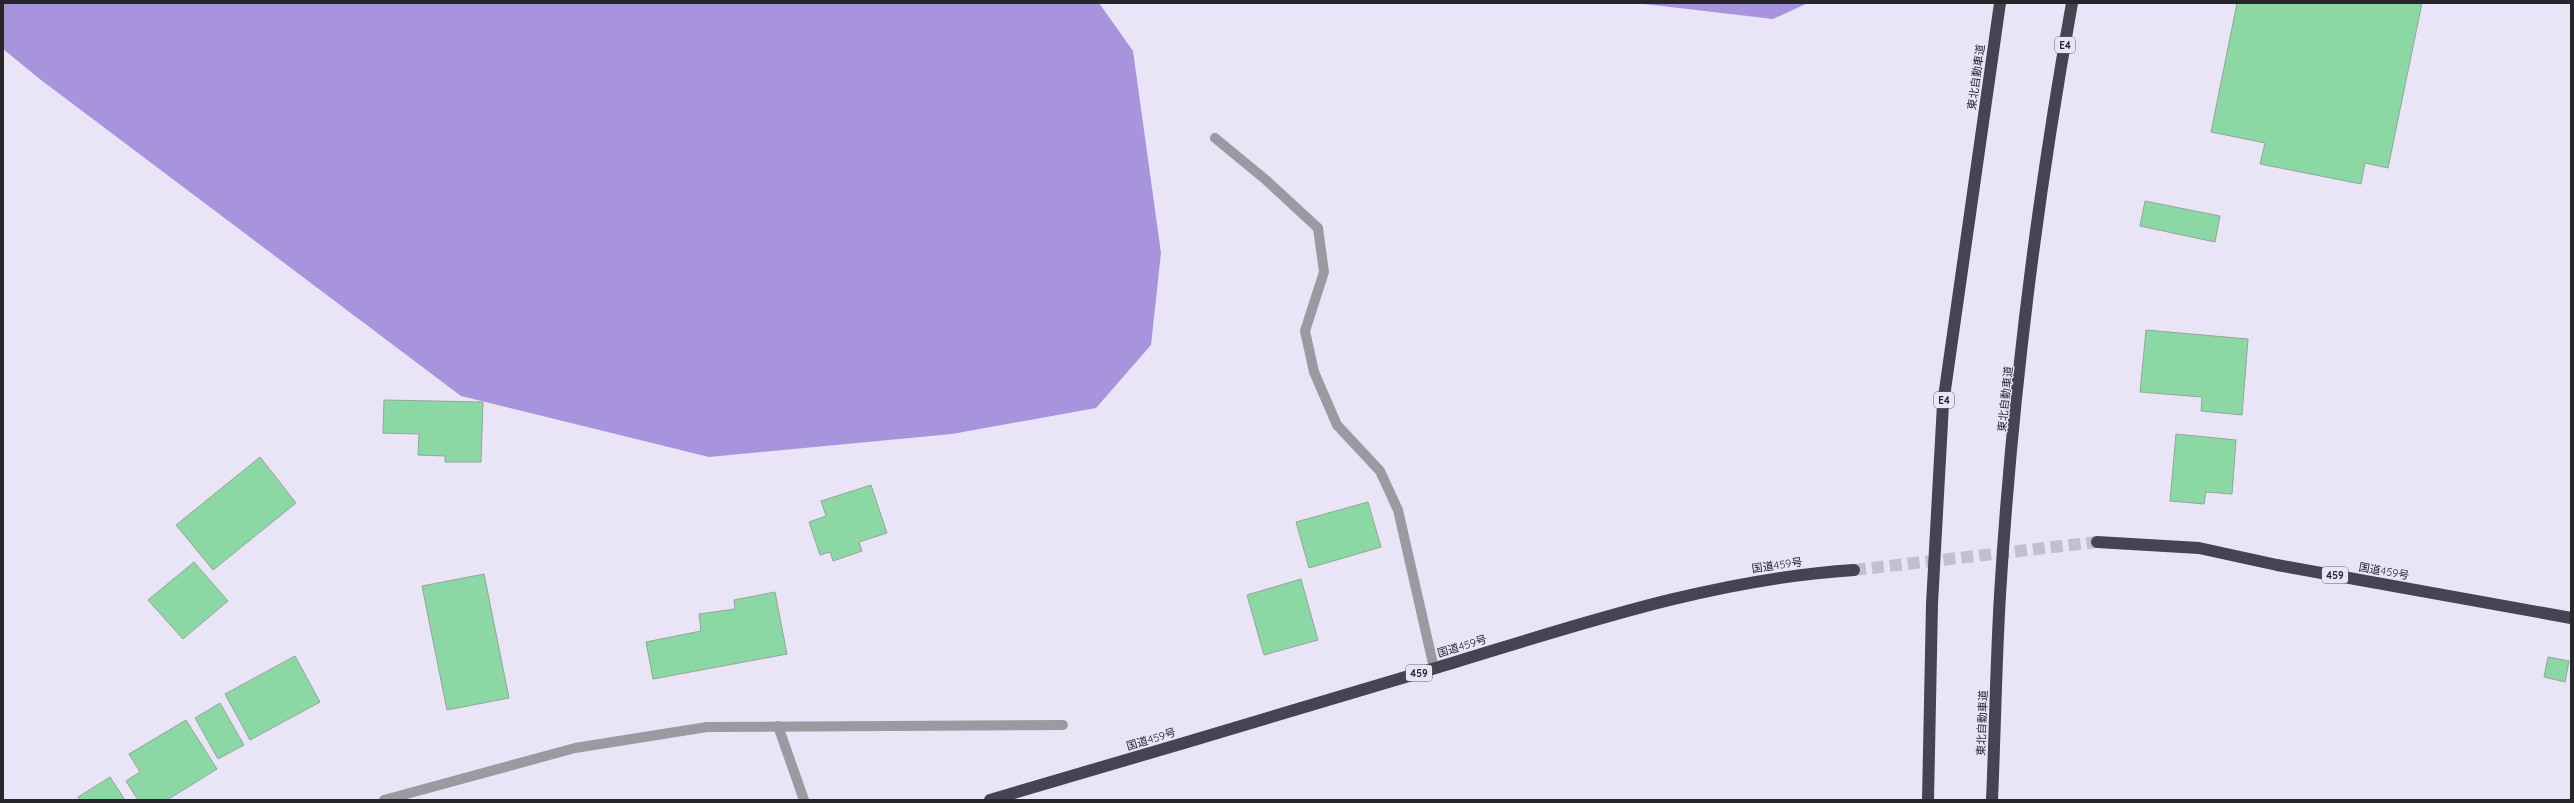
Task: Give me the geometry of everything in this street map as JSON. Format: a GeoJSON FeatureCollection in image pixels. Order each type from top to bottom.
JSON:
{"type":"FeatureCollection","features":[{"type":"Feature","properties":{"kind":"highway","name":"東北自動車道"},"geometry":{"type":"LineString","coordinates":[[1928,800],[1932,604],[1943,404],[2000,3]]}},
{"type":"Feature","properties":{"kind":"highway","name":"東北自動車道"},"geometry":{"type":"LineString","coordinates":[[1992,800],[2000,594],[2015,424],[2040,197],[2072,3]]}},
{"type":"Feature","properties":{"kind":"highway"},"geometry":{"type":"LineString","coordinates":[[2057,87],[2081,3]]}},
{"type":"Feature","properties":{"kind":"highway","name":"国道459号"},"geometry":{"type":"LineString","coordinates":[[2097,542],[2199,548],[2277,565],[2571,618]]}},
{"type":"Feature","properties":{"kind":"highway","name":"国道459号"},"geometry":{"type":"LineString","coordinates":[[990,800],[1624,611],[1734,584],[1802,574],[1854,570]]}},
{"type":"Feature","properties":{"kind":"street"},"geometry":{"type":"LineString","coordinates":[[1215,138],[1266,180],[1318,228],[1324,272],[1305,331],[1314,372],[1337,425],[1380,470],[1398,510],[1434,668]]}},
{"type":"Feature","properties":{"kind":"street"},"geometry":{"type":"LineString","coordinates":[[384,800],[576,748],[707,727],[1064,725]]}},
{"type":"Feature","properties":{"kind":"street"},"geometry":{"type":"LineString","coordinates":[[778,726],[804,800]]}},
{"type":"Feature","properties":{"kind":"shaded area"},"geometry":{"type":"Polygon","coordinates":[[[3,3],[1099,3],[1133,51],[1161,253],[1151,345],[1096,408],[952,434],[709,457],[461,396],[41,80],[3,49],[3,3]]]}},
{"type":"Feature","properties":{"kind":"shaded area"},"geometry":{"type":"Polygon","coordinates":[[[1636,3],[1808,3],[1773,19],[1636,3]]]}},
{"type":"Feature","properties":{"kind":"building"},"geometry":{"type":"Polygon","coordinates":[[[2237,3],[2422,3],[2388,168],[2365,163],[2361,184],[2260,164],[2265,143],[2211,132],[2237,3]]]}},
{"type":"Feature","properties":{"kind":"building"},"geometry":{"type":"Polygon","coordinates":[[[2145,201],[2220,216],[2215,242],[2140,226],[2145,201]]]}},
{"type":"Feature","properties":{"kind":"building"},"geometry":{"type":"Polygon","coordinates":[[[2146,330],[2248,339],[2242,415],[2201,411],[2202,397],[2140,392],[2146,330]]]}},
{"type":"Feature","properties":{"kind":"building"},"geometry":{"type":"Polygon","coordinates":[[[384,400],[483,402],[481,462],[445,462],[445,456],[418,455],[419,434],[383,433],[384,400]]]}},
{"type":"Feature","properties":{"kind":"building"},"geometry":{"type":"Polygon","coordinates":[[[2176,434],[2236,440],[2232,494],[2206,492],[2204,504],[2170,501],[2176,434]]]}},
{"type":"Feature","properties":{"kind":"building"},"geometry":{"type":"Polygon","coordinates":[[[260,457],[296,503],[213,570],[176,525],[260,457]]]}},
{"type":"Feature","properties":{"kind":"building"},"geometry":{"type":"Polygon","coordinates":[[[871,485],[887,533],[859,542],[862,551],[833,561],[830,552],[820,555],[809,522],[826,516],[821,501],[871,485]]]}},
{"type":"Feature","properties":{"kind":"building"},"geometry":{"type":"Polygon","coordinates":[[[1368,502],[1381,547],[1309,568],[1296,522],[1368,502]]]}},
{"type":"Feature","properties":{"kind":"building"},"geometry":{"type":"Polygon","coordinates":[[[194,562],[228,601],[183,639],[148,600],[194,562]]]}},
{"type":"Feature","properties":{"kind":"building"},"geometry":{"type":"Polygon","coordinates":[[[484,574],[509,698],[447,710],[422,586],[484,574]]]}},
{"type":"Feature","properties":{"kind":"building"},"geometry":{"type":"Polygon","coordinates":[[[1301,579],[1318,640],[1264,655],[1247,595],[1301,579]]]}},
{"type":"Feature","properties":{"kind":"building"},"geometry":{"type":"Polygon","coordinates":[[[775,592],[787,654],[653,679],[646,642],[701,631],[699,614],[735,609],[734,600],[775,592]]]}},
{"type":"Feature","properties":{"kind":"building"},"geometry":{"type":"Polygon","coordinates":[[[295,656],[320,702],[250,740],[225,694],[295,656]]]}},
{"type":"Feature","properties":{"kind":"building"},"geometry":{"type":"Polygon","coordinates":[[[2548,657],[2569,661],[2565,682],[2544,677],[2548,657]]]}},
{"type":"Feature","properties":{"kind":"building"},"geometry":{"type":"Polygon","coordinates":[[[220,703],[244,745],[218,759],[195,718],[220,703]]]}},
{"type":"Feature","properties":{"kind":"building"},"geometry":{"type":"Polygon","coordinates":[[[186,720],[217,769],[167,800],[138,800],[126,781],[140,772],[129,754],[186,720]]]}},
{"type":"Feature","properties":{"kind":"building"},"geometry":{"type":"Polygon","coordinates":[[[110,777],[125,800],[80,800],[78,797],[110,777]]]}},
{"type":"Feature","properties":{"kind":"tunnel"},"geometry":{"type":"LineString","coordinates":[[1854,570],[2097,542]]}}]}
